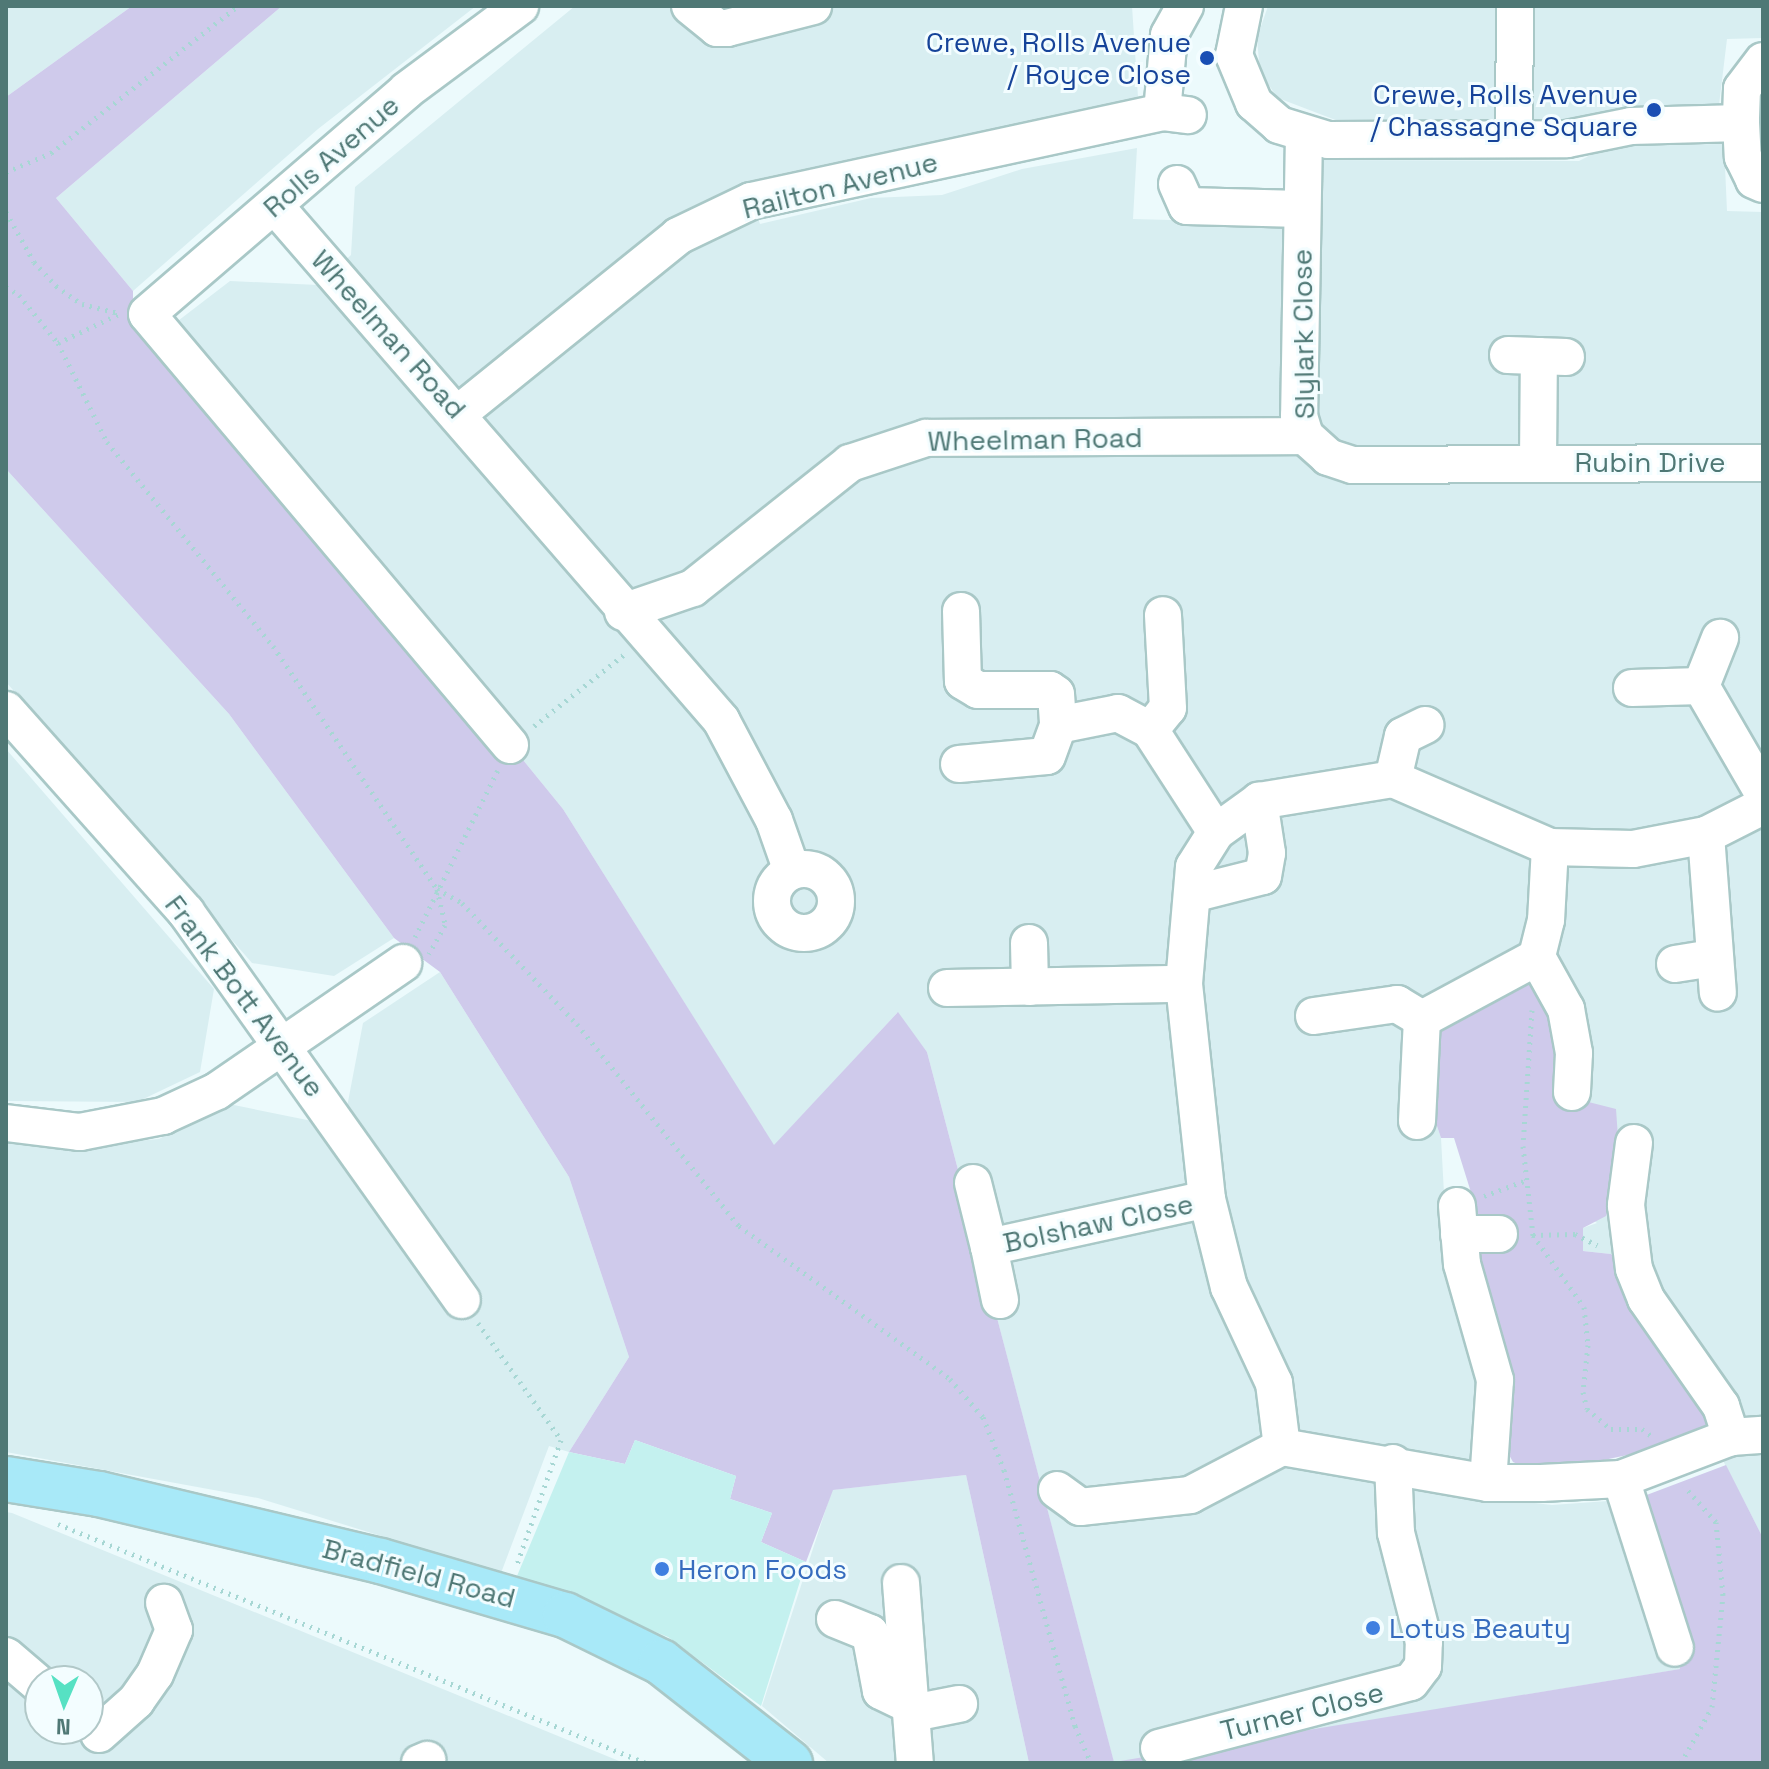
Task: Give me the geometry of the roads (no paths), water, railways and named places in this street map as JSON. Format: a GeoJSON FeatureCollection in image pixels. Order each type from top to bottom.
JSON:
{"type":"FeatureCollection","features":[{"type":"Feature","properties":{"kind":"main road","name":"Bradfield Road"},"geometry":{"type":"LineString","coordinates":[[6,1479],[99,1494],[510,1595],[565,1615],[661,1662],[768,1756]]}},
{"type":"Feature","properties":{"kind":"street","name":"Rolls Avenue"},"geometry":{"type":"LineString","coordinates":[[510,745],[134,314],[275,206],[407,90],[520,6]]}},
{"type":"Feature","properties":{"kind":"street"},"geometry":{"type":"LineString","coordinates":[[690,6],[717,28],[813,6]]}},
{"type":"Feature","properties":{"kind":"street","name":"Railton Avenue"},"geometry":{"type":"LineString","coordinates":[[459,413],[678,236],[751,201],[1175,114],[1169,35],[1185,6]]}},
{"type":"Feature","properties":{"kind":"street"},"geometry":{"type":"LineString","coordinates":[[1244,6],[1234,55],[1239,77],[1254,103],[1279,125],[1328,140],[1567,139],[1631,126],[1741,123]]}},
{"type":"Feature","properties":{"kind":"street"},"geometry":{"type":"LineString","coordinates":[[1514,139],[1515,6]]}},
{"type":"Feature","properties":{"kind":"street"},"geometry":{"type":"LineString","coordinates":[[1763,61],[1742,89],[1741,123],[1743,157],[1754,180],[1763,184]]}},
{"type":"Feature","properties":{"kind":"street","name":"Slylark Close"},"geometry":{"type":"LineString","coordinates":[[1304,134],[1299,416],[1305,436],[1328,457],[1353,465],[1538,461]]}},
{"type":"Feature","properties":{"kind":"street"},"geometry":{"type":"LineString","coordinates":[[1177,184],[1187,206],[1301,209]]}},
{"type":"Feature","properties":{"kind":"street","name":"Wheelman Road"},"geometry":{"type":"LineString","coordinates":[[275,206],[459,413],[634,625],[721,720],[774,820],[792,871]]}},
{"type":"Feature","properties":{"kind":"street"},"geometry":{"type":"LineString","coordinates":[[1537,356],[1538,461]]}},
{"type":"Feature","properties":{"kind":"street","name":"Wheelman Road"},"geometry":{"type":"LineString","coordinates":[[634,625],[693,588],[850,463],[926,438],[1305,436]]}},
{"type":"Feature","properties":{"kind":"street","name":"Rubin Drive"},"geometry":{"type":"LineString","coordinates":[[1538,461],[1763,463]]}},
{"type":"Feature","properties":{"kind":"street"},"geometry":{"type":"LineString","coordinates":[[959,764],[1047,756],[1058,725],[1056,694],[1050,690],[978,690],[963,681],[961,611]]}},
{"type":"Feature","properties":{"kind":"street"},"geometry":{"type":"LineString","coordinates":[[1150,730],[1168,708],[1163,615]]}},
{"type":"Feature","properties":{"kind":"street"},"geometry":{"type":"LineString","coordinates":[[1701,686],[1720,638]]}},
{"type":"Feature","properties":{"kind":"street"},"geometry":{"type":"LineString","coordinates":[[1632,688],[1701,686]]}},
{"type":"Feature","properties":{"kind":"street"},"geometry":{"type":"LineString","coordinates":[[1701,686],[1763,793]]}},
{"type":"Feature","properties":{"kind":"street","name":"Frank Bott Avenue"},"geometry":{"type":"LineString","coordinates":[[6,710],[186,912],[283,1044],[462,1300]]}},
{"type":"Feature","properties":{"kind":"street"},"geometry":{"type":"LineString","coordinates":[[1058,725],[1118,713],[1150,730],[1216,832]]}},
{"type":"Feature","properties":{"kind":"street"},"geometry":{"type":"LineString","coordinates":[[1393,779],[1406,726]]}},
{"type":"Feature","properties":{"kind":"street"},"geometry":{"type":"LineString","coordinates":[[1282,1447],[1274,1383],[1229,1287],[1207,1199],[1184,984],[1194,867],[1216,832],[1259,801],[1393,779],[1550,847],[1633,849],[1706,835],[1763,806]]}},
{"type":"Feature","properties":{"kind":"street"},"geometry":{"type":"LineString","coordinates":[[1192,894],[1263,876],[1267,853],[1259,801]]}},
{"type":"Feature","properties":{"kind":"street"},"geometry":{"type":"LineString","coordinates":[[1675,964],[1716,976],[1706,835]]}},
{"type":"Feature","properties":{"kind":"street"},"geometry":{"type":"LineString","coordinates":[[1550,847],[1546,920],[1537,957],[1566,1009],[1574,1053],[1572,1092]]}},
{"type":"Feature","properties":{"kind":"street"},"geometry":{"type":"LineString","coordinates":[[1029,943],[1030,987]]}},
{"type":"Feature","properties":{"kind":"street"},"geometry":{"type":"LineString","coordinates":[[1422,1019],[1537,957]]}},
{"type":"Feature","properties":{"kind":"street"},"geometry":{"type":"LineString","coordinates":[[6,1123],[80,1132],[163,1116],[217,1091],[403,963]]}},
{"type":"Feature","properties":{"kind":"street"},"geometry":{"type":"LineString","coordinates":[[947,988],[1184,984]]}},
{"type":"Feature","properties":{"kind":"street"},"geometry":{"type":"LineString","coordinates":[[1314,1016],[1397,1004],[1422,1019]]}},
{"type":"Feature","properties":{"kind":"street"},"geometry":{"type":"LineString","coordinates":[[1417,1121],[1422,1019]]}},
{"type":"Feature","properties":{"kind":"street"},"geometry":{"type":"LineString","coordinates":[[1057,1490],[1080,1507],[1190,1495],[1282,1447],[1393,1463],[1488,1483],[1621,1479],[1747,1436],[1646,1299],[1612,1242],[1634,1143]]}},
{"type":"Feature","properties":{"kind":"street","name":"Bolshaw Close"},"geometry":{"type":"LineString","coordinates":[[973,1183],[1000,1300]]}},
{"type":"Feature","properties":{"kind":"street","name":"Bolshaw Close"},"geometry":{"type":"LineString","coordinates":[[989,1247],[1207,1199]]}},
{"type":"Feature","properties":{"kind":"street"},"geometry":{"type":"LineString","coordinates":[[1488,1483],[1495,1380],[1462,1264],[1458,1220],[1516,1235]]}},
{"type":"Feature","properties":{"kind":"street","name":"Turner Close"},"geometry":{"type":"LineString","coordinates":[[1159,1748],[1411,1682],[1423,1666],[1424,1642],[1396,1533],[1393,1463]]}},
{"type":"Feature","properties":{"kind":"street"},"geometry":{"type":"LineString","coordinates":[[1621,1479],[1675,1648]]}},
{"type":"Feature","properties":{"kind":"street"},"geometry":{"type":"LineString","coordinates":[[901,1583],[915,1763]]}},
{"type":"Feature","properties":{"kind":"street"},"geometry":{"type":"LineString","coordinates":[[104,1736],[136,1701],[180,1617]]}},
{"type":"Feature","properties":{"kind":"street"},"geometry":{"type":"LineString","coordinates":[[835,1619],[870,1633],[881,1691],[912,1709],[959,1704]]}},
{"type":"Feature","properties":{"kind":"street"},"geometry":{"type":"LineString","coordinates":[[6,1656],[24,1671]]}},
{"type":"Feature","properties":{"kind":"place","name":"Crewe, Rolls Avenue / Royce Close"},"geometry":{"type":"Point","coordinates":[1207,58]}},
{"type":"Feature","properties":{"kind":"place","name":"Crewe, Rolls Avenue / Chassagne Square"},"geometry":{"type":"Point","coordinates":[1654,110]}},
{"type":"Feature","properties":{"kind":"place","name":"Heron Foods"},"geometry":{"type":"Point","coordinates":[662,1569]}},
{"type":"Feature","properties":{"kind":"place","name":"Lotus Beauty"},"geometry":{"type":"Point","coordinates":[1373,1628]}}]}
